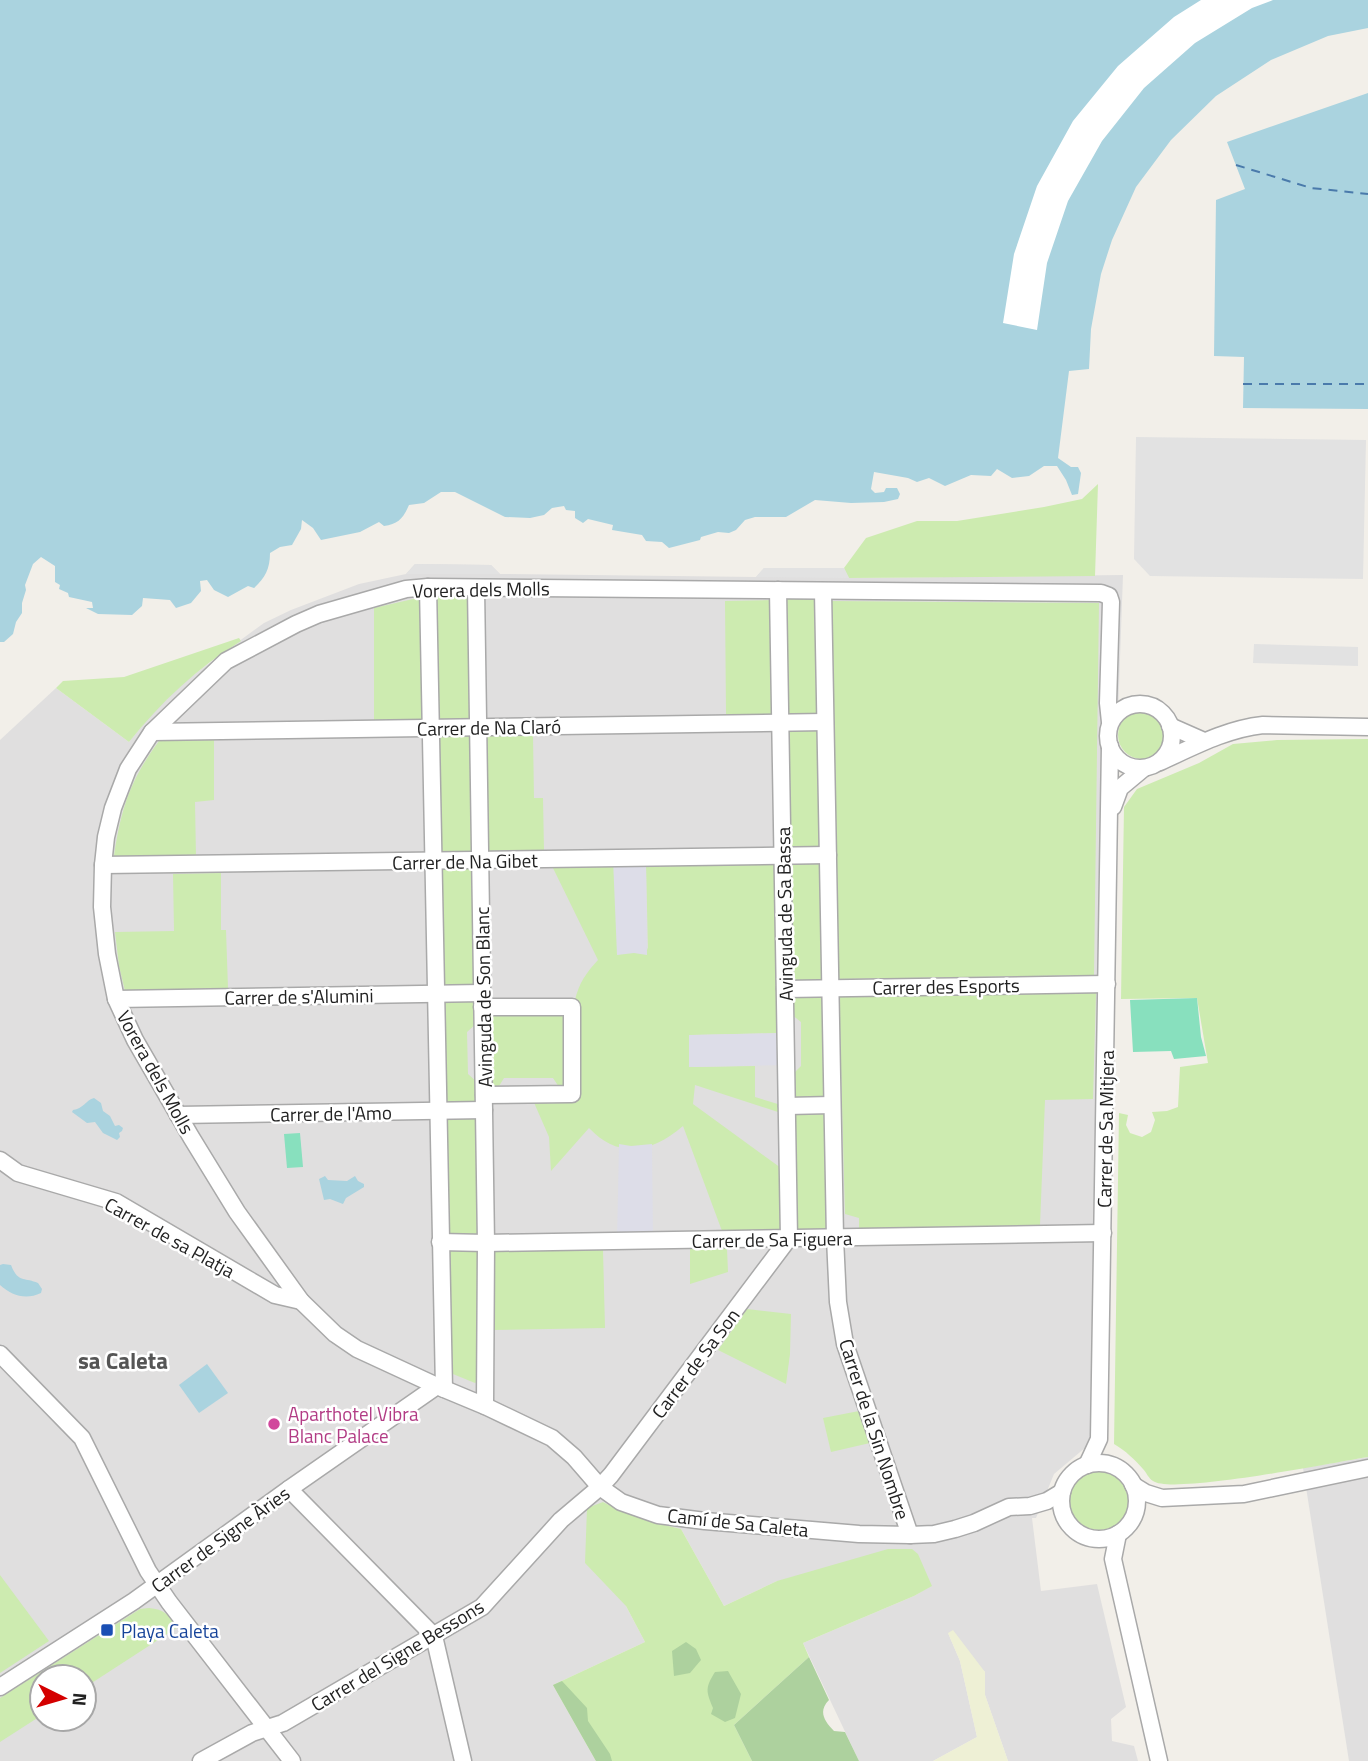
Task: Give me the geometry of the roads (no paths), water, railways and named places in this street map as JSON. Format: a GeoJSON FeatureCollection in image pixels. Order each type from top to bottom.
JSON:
{"type":"FeatureCollection","features":[{"type":"Feature","properties":{"kind":"street","name":"Vorera dels Molls"},"geometry":{"type":"LineString","coordinates":[[440,1388],[357,1349],[335,1335],[301,1301],[237,1212],[135,1040],[116,999],[102,908],[106,836],[128,769],[152,732],[226,661],[296,624],[319,614],[406,589],[428,587],[1101,593],[1109,596],[1111,602],[1108,703],[1110,722]]}},
{"type":"Feature","properties":{"kind":"street"},"geometry":{"type":"LineString","coordinates":[[428,587],[440,1242],[440,1388]]}},
{"type":"Feature","properties":{"kind":"street","name":"Avinguda de Son Blanc"},"geometry":{"type":"LineString","coordinates":[[476,588],[486,1243],[485,1406]]}},
{"type":"Feature","properties":{"kind":"street","name":"Avinguda de Sa Bassa"},"geometry":{"type":"LineString","coordinates":[[778,590],[789,1238]]}},
{"type":"Feature","properties":{"kind":"street"},"geometry":{"type":"LineString","coordinates":[[823,591],[835,1238]]}},
{"type":"Feature","properties":{"kind":"street"},"geometry":{"type":"LineString","coordinates":[[1110,675],[1118,691],[1134,704],[1149,706],[1162,713],[1170,726],[1172,739],[1168,752],[1160,762]]}},
{"type":"Feature","properties":{"kind":"street"},"geometry":{"type":"LineString","coordinates":[[1134,704],[1119,712],[1110,722],[1108,736],[1116,757],[1128,765],[1144,768],[1226,732],[1245,727],[1368,727]]}},
{"type":"Feature","properties":{"kind":"street","name":"Carrer de Na Claró"},"geometry":{"type":"LineString","coordinates":[[152,732],[825,722]]}},
{"type":"Feature","properties":{"kind":"street"},"geometry":{"type":"LineString","coordinates":[[1170,726],[1205,741]]}},
{"type":"Feature","properties":{"kind":"street","name":"Carrer de Sa Mitjera"},"geometry":{"type":"LineString","coordinates":[[1087,1465],[1099,1439],[1110,746]]}},
{"type":"Feature","properties":{"kind":"street","name":"Carrer de Sa Mitjera"},"geometry":{"type":"LineString","coordinates":[[1108,819],[1120,788],[1144,768]]}},
{"type":"Feature","properties":{"kind":"street","name":"Carrer de Na Gibet"},"geometry":{"type":"LineString","coordinates":[[103,865],[828,855]]}},
{"type":"Feature","properties":{"kind":"street","name":"Carrer des Esports"},"geometry":{"type":"LineString","coordinates":[[785,989],[1107,984]]}},
{"type":"Feature","properties":{"kind":"street","name":"Carrer de s'Alumini"},"geometry":{"type":"LineString","coordinates":[[116,999],[436,994],[572,1007],[572,1094],[484,1103]]}},
{"type":"Feature","properties":{"kind":"street","name":"Carrer de l'Amo"},"geometry":{"type":"LineString","coordinates":[[178,1115],[438,1111],[484,1103]]}},
{"type":"Feature","properties":{"kind":"street"},"geometry":{"type":"LineString","coordinates":[[787,1106],[832,1105]]}},
{"type":"Feature","properties":{"kind":"street","name":"Carrer de sa Platja"},"geometry":{"type":"LineString","coordinates":[[0,1160],[18,1172],[116,1202],[275,1295],[301,1301]]}},
{"type":"Feature","properties":{"kind":"street","name":"Carrer de Sa Figuera"},"geometry":{"type":"LineString","coordinates":[[440,1242],[1103,1233]]}},
{"type":"Feature","properties":{"kind":"street","name":"Carrer de Sa Son"},"geometry":{"type":"LineString","coordinates":[[600,1487],[789,1238]]}},
{"type":"Feature","properties":{"kind":"street","name":"Carrer de la Sin Nombre"},"geometry":{"type":"LineString","coordinates":[[835,1238],[838,1302],[845,1344],[910,1535]]}},
{"type":"Feature","properties":{"kind":"street"},"geometry":{"type":"LineString","coordinates":[[0,1354],[82,1438],[156,1584],[292,1761]]}},
{"type":"Feature","properties":{"kind":"street","name":"Camí de Sa Caleta"},"geometry":{"type":"LineString","coordinates":[[440,1388],[552,1438],[574,1457],[600,1487],[621,1502],[658,1515],[859,1534],[934,1534],[974,1523],[1009,1507],[1030,1506],[1047,1501],[1062,1492]]}},
{"type":"Feature","properties":{"kind":"street","name":"Carrer de Signe Àries"},"geometry":{"type":"LineString","coordinates":[[0,1687],[134,1601],[289,1489],[440,1388]]}},
{"type":"Feature","properties":{"kind":"street"},"geometry":{"type":"LineString","coordinates":[[1099,1439],[1105,1453],[1133,1485],[1136,1500],[1133,1516]]}},
{"type":"Feature","properties":{"kind":"street"},"geometry":{"type":"LineString","coordinates":[[1115,1466],[1098,1463],[1087,1465],[1068,1479],[1062,1492],[1061,1504],[1071,1527],[1082,1535],[1094,1539],[1118,1534],[1133,1516],[1147,1505],[1162,1499],[1244,1494],[1368,1468]]}},
{"type":"Feature","properties":{"kind":"street"},"geometry":{"type":"LineString","coordinates":[[1133,1485],[1162,1499]]}},
{"type":"Feature","properties":{"kind":"street","name":"Carrer del Signe Bessons"},"geometry":{"type":"LineString","coordinates":[[201,1761],[252,1733],[283,1723],[482,1607],[561,1520],[600,1487]]}},
{"type":"Feature","properties":{"kind":"street"},"geometry":{"type":"LineString","coordinates":[[289,1489],[434,1636],[463,1761]]}},
{"type":"Feature","properties":{"kind":"street","name":"Camí de Sa Caleta"},"geometry":{"type":"LineString","coordinates":[[1030,1506],[1064,1516]]}},
{"type":"Feature","properties":{"kind":"street"},"geometry":{"type":"LineString","coordinates":[[1112,1559],[1118,1534]]}},
{"type":"Feature","properties":{"kind":"street"},"geometry":{"type":"LineString","coordinates":[[1094,1539],[1112,1559],[1159,1761]]}},
{"type":"Feature","properties":{"kind":"water"},"geometry":{"type":"Polygon","coordinates":[[[0,0],[1368,0],[1368,28],[1328,36],[1271,60],[1216,96],[1171,140],[1136,187],[1112,240],[1101,274],[1091,329],[1089,369],[1069,371],[1058,458],[1071,467],[1078,467],[1081,473],[1078,494],[1072,495],[1057,466],[1044,466],[1029,476],[1012,478],[997,469],[991,476],[971,475],[945,486],[929,478],[917,482],[874,472],[871,489],[875,493],[884,492],[886,488],[897,488],[900,494],[898,499],[851,503],[815,500],[786,517],[755,517],[745,520],[729,533],[718,532],[669,548],[662,542],[646,541],[642,535],[612,530],[613,525],[588,519],[583,523],[575,518],[575,511],[566,510],[564,506],[552,508],[544,515],[530,518],[505,517],[455,492],[441,492],[424,503],[409,505],[402,517],[393,524],[384,526],[379,522],[360,532],[321,540],[313,528],[302,520],[301,529],[292,545],[280,547],[270,553],[266,573],[254,588],[248,586],[228,597],[214,590],[207,580],[200,581],[201,591],[191,603],[176,608],[170,600],[143,598],[142,606],[132,615],[98,614],[86,608],[93,608],[92,602],[69,597],[68,593],[59,589],[60,585],[55,582],[55,566],[41,557],[33,564],[25,585],[22,613],[13,634],[0,642],[0,0]]]}},
{"type":"Feature","properties":{"kind":"water"},"geometry":{"type":"Polygon","coordinates":[[[1368,93],[1368,409],[1243,408],[1244,357],[1214,356],[1216,200],[1245,189],[1227,142],[1368,93]]]}},
{"type":"Feature","properties":{"kind":"water"},"geometry":{"type":"Polygon","coordinates":[[[94,1098],[101,1103],[103,1111],[110,1116],[115,1126],[123,1128],[117,1140],[103,1133],[95,1122],[87,1123],[72,1112],[94,1098]]]}},
{"type":"Feature","properties":{"kind":"water"},"geometry":{"type":"Polygon","coordinates":[[[325,1176],[328,1180],[347,1181],[355,1176],[364,1187],[346,1198],[343,1204],[330,1199],[324,1200],[319,1179],[325,1176]]]}},
{"type":"Feature","properties":{"kind":"water"},"geometry":{"type":"Polygon","coordinates":[[[0,1265],[11,1265],[19,1277],[38,1283],[42,1289],[41,1293],[25,1296],[5,1289],[0,1285],[0,1265]]]}},
{"type":"Feature","properties":{"kind":"water"},"geometry":{"type":"Polygon","coordinates":[[[207,1364],[228,1393],[199,1413],[179,1385],[207,1364]]]}},
{"type":"Feature","properties":{"kind":"place","name":"Aparthotel Vibra Blanc Palace"},"geometry":{"type":"Point","coordinates":[274,1424]}},
{"type":"Feature","properties":{"kind":"place","name":"Playa Caleta"},"geometry":{"type":"Point","coordinates":[107,1630]}},
{"type":"Feature","properties":{"kind":"district","name":"sa Caleta"},"geometry":{"type":"Point","coordinates":[123,1360]}}]}
